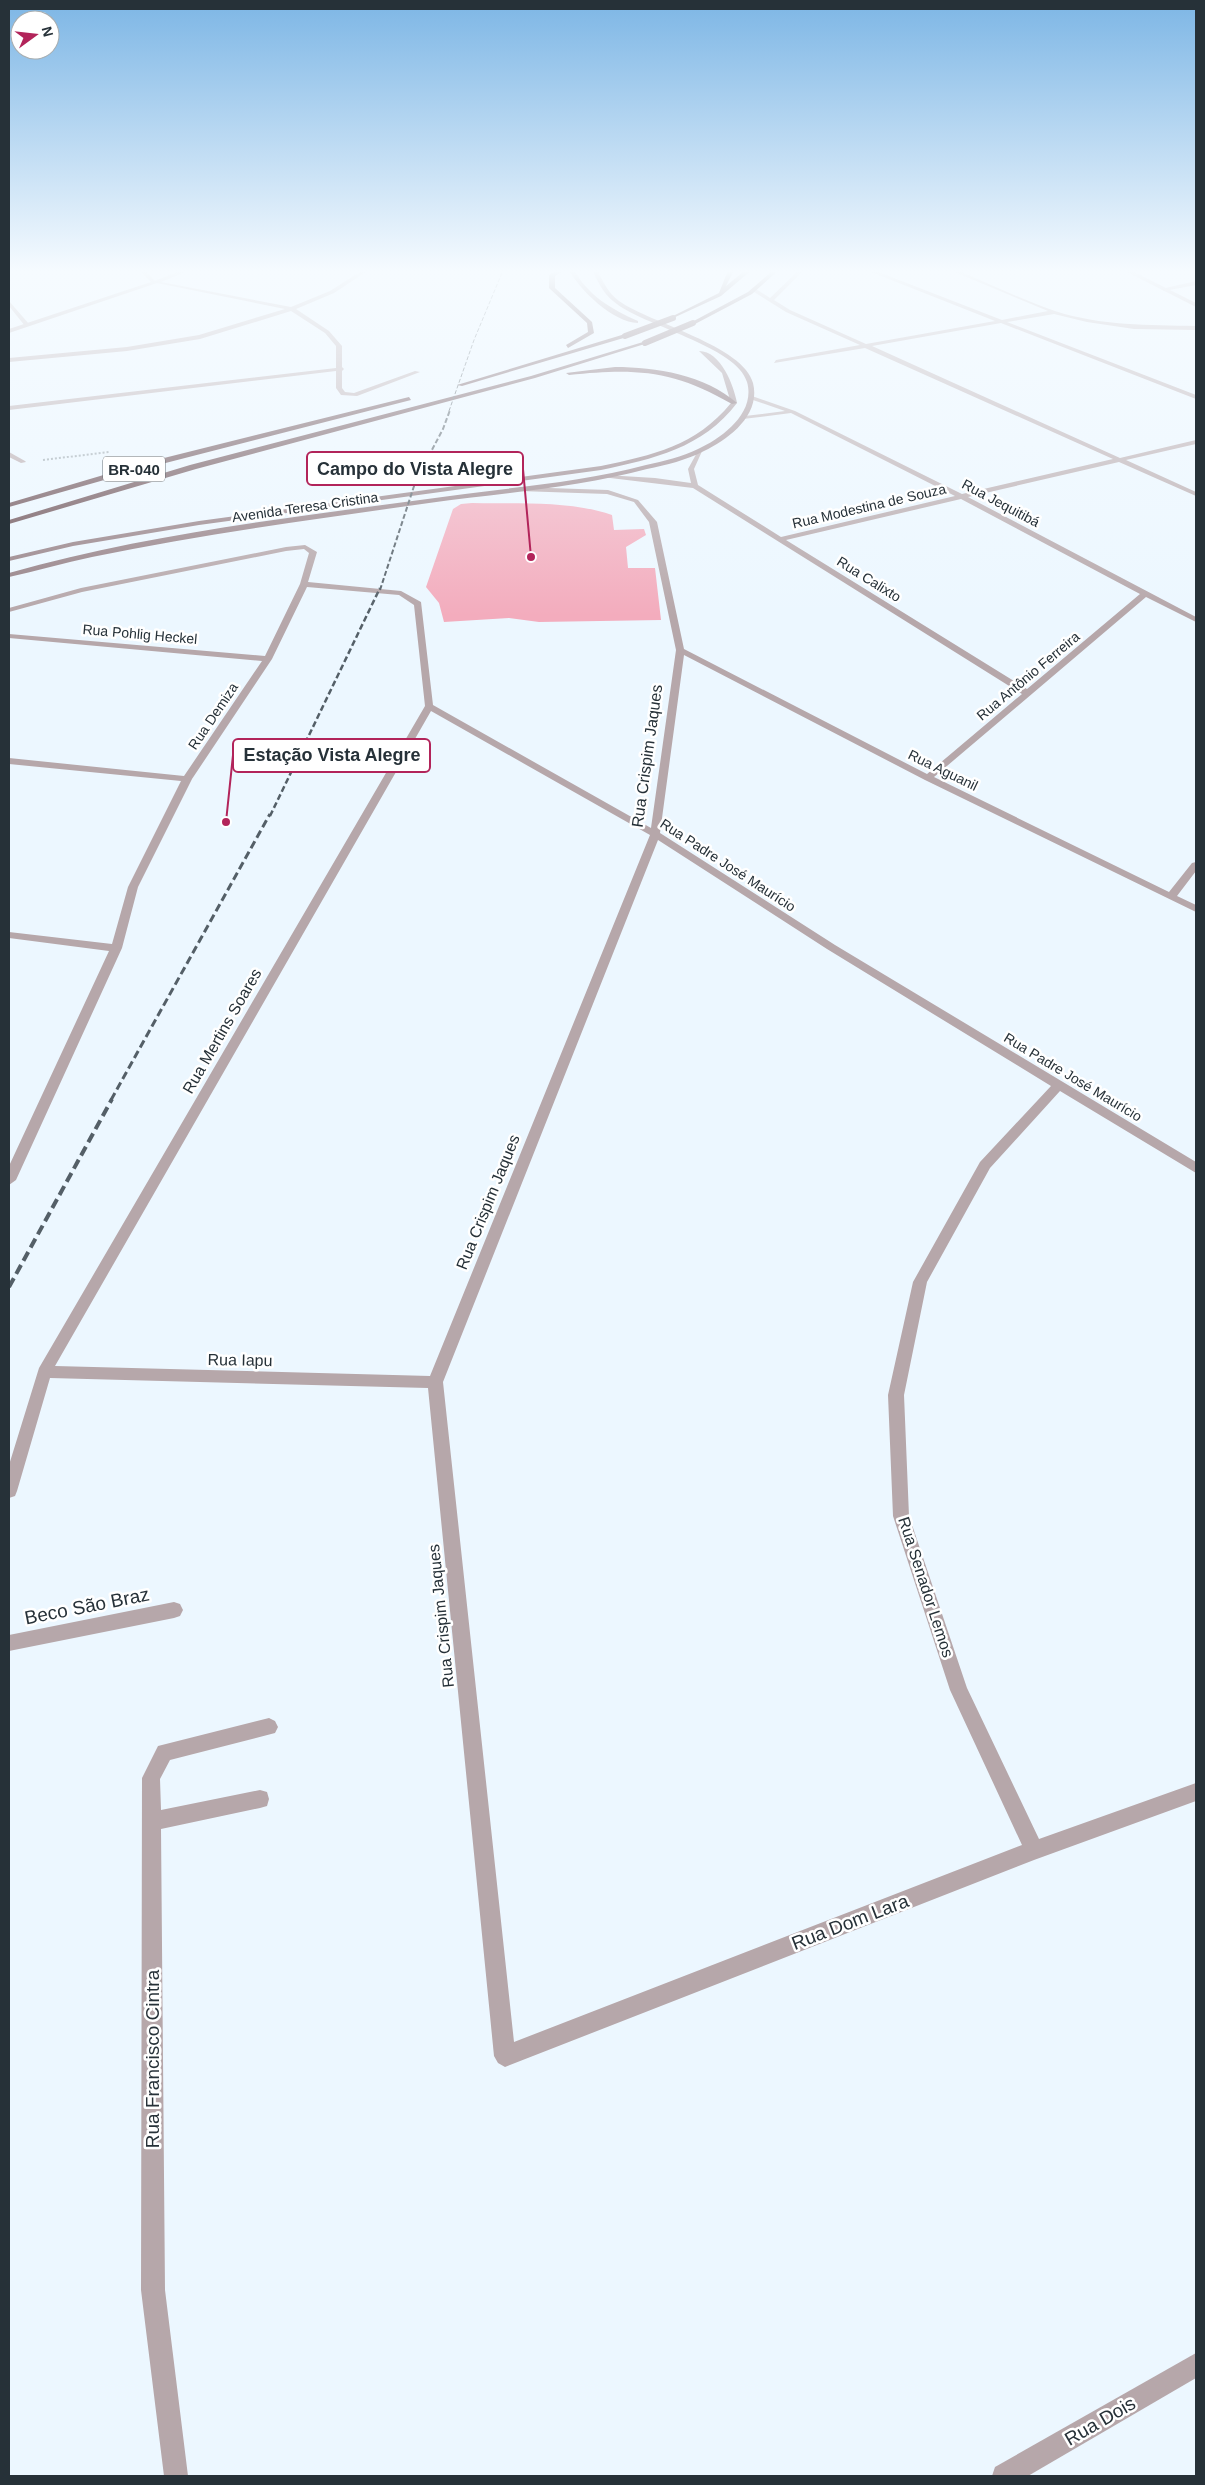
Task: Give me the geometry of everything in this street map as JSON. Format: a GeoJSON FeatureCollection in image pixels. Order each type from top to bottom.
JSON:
{"type":"FeatureCollection","features":[{"type":"Feature","properties":{"kind":"highway"},"geometry":{"type":"LineString","coordinates":[[450,388],[464,384]]}},
{"type":"Feature","properties":{"kind":"highway","name":"BR-040"},"geometry":{"type":"LineString","coordinates":[[9,522],[192,467],[503,384]]}},
{"type":"Feature","properties":{"kind":"highway"},"geometry":{"type":"LineString","coordinates":[[701,384],[734,403]]}},
{"type":"Feature","properties":{"kind":"highway","name":"BR-040"},"geometry":{"type":"LineString","coordinates":[[9,505],[175,458],[414,398]]}},
{"type":"Feature","properties":{"kind":"main road"},"geometry":{"type":"LineString","coordinates":[[731,384],[734,403]]}},
{"type":"Feature","properties":{"kind":"main road"},"geometry":{"type":"LineString","coordinates":[[745,418],[752,398],[751,384]]}},
{"type":"Feature","properties":{"kind":"main road","name":"Avenida Teresa Cristina"},"geometry":{"type":"LineString","coordinates":[[9,558],[73,544],[199,523],[601,468],[678,448],[721,421],[734,403]]}},
{"type":"Feature","properties":{"kind":"main road","name":"Avenida Teresa Cristina"},"geometry":{"type":"LineString","coordinates":[[9,575],[104,551],[199,535],[605,477],[701,450],[728,433],[745,418]]}},
{"type":"Feature","properties":{"kind":"street"},"geometry":{"type":"LineString","coordinates":[[9,408],[214,384]]}},
{"type":"Feature","properties":{"kind":"street"},"geometry":{"type":"LineString","coordinates":[[340,384],[340,388],[344,394],[355,395],[384,384]]}},
{"type":"Feature","properties":{"kind":"street"},"geometry":{"type":"LineString","coordinates":[[951,384],[1196,494]]}},
{"type":"Feature","properties":{"kind":"street"},"geometry":{"type":"LineString","coordinates":[[1162,384],[1196,397]]}},
{"type":"Feature","properties":{"kind":"street","name":"Rua Jequitibá"},"geometry":{"type":"LineString","coordinates":[[752,398],[793,412],[962,497],[1196,620]]}},
{"type":"Feature","properties":{"kind":"street"},"geometry":{"type":"LineString","coordinates":[[745,418],[793,412]]}},
{"type":"Feature","properties":{"kind":"street","name":"Rua Modestina de Souza"},"geometry":{"type":"LineString","coordinates":[[781,539],[1196,442]]}},
{"type":"Feature","properties":{"kind":"street"},"geometry":{"type":"LineString","coordinates":[[696,486],[691,469],[701,450]]}},
{"type":"Feature","properties":{"kind":"street"},"geometry":{"type":"LineString","coordinates":[[9,454],[23,462],[9,465]]}},
{"type":"Feature","properties":{"kind":"street","name":"Rua Calixto"},"geometry":{"type":"LineString","coordinates":[[605,477],[655,480],[696,486],[1028,694]]}},
{"type":"Feature","properties":{"kind":"street","name":"Rua Crispim Jaques"},"geometry":{"type":"LineString","coordinates":[[505,2056],[435,1382],[655,834],[680,650],[653,522],[636,502],[608,492],[520,489]]}},
{"type":"Feature","properties":{"kind":"street","name":"Rua Demiza"},"geometry":{"type":"LineString","coordinates":[[9,610],[90,588],[286,549],[305,547],[313,552],[304,584],[268,659],[187,779],[133,886],[116,948],[9,1178]]}},
{"type":"Feature","properties":{"kind":"street"},"geometry":{"type":"LineString","coordinates":[[304,584],[401,593],[418,604],[429,706]]}},
{"type":"Feature","properties":{"kind":"street","name":"Rua Antônio Ferreira"},"geometry":{"type":"LineString","coordinates":[[928,778],[1145,593]]}},
{"type":"Feature","properties":{"kind":"street","name":"Rua Pohlig Heckel"},"geometry":{"type":"LineString","coordinates":[[9,636],[268,659]]}},
{"type":"Feature","properties":{"kind":"street","name":"Rua Aguanil"},"geometry":{"type":"LineString","coordinates":[[680,650],[928,778],[1196,909]]}},
{"type":"Feature","properties":{"kind":"street","name":"Rua Padre José Maurício"},"geometry":{"type":"LineString","coordinates":[[429,706],[655,834],[831,947],[1196,1168]]}},
{"type":"Feature","properties":{"kind":"street","name":"Rua Mertins Soares"},"geometry":{"type":"LineString","coordinates":[[9,1491],[44,1372],[429,706]]}},
{"type":"Feature","properties":{"kind":"street"},"geometry":{"type":"LineString","coordinates":[[9,761],[187,779]]}},
{"type":"Feature","properties":{"kind":"street"},"geometry":{"type":"LineString","coordinates":[[1170,896],[1196,865]]}},
{"type":"Feature","properties":{"kind":"street"},"geometry":{"type":"LineString","coordinates":[[9,935],[116,948]]}},
{"type":"Feature","properties":{"kind":"street","name":"Rua Senador Lemos"},"geometry":{"type":"LineString","coordinates":[[1034,1850],[959,1690],[902,1516],[896,1395],[920,1282],[985,1165],[1059,1085]]}},
{"type":"Feature","properties":{"kind":"street","name":"Rua Iapu"},"geometry":{"type":"LineString","coordinates":[[44,1372],[435,1382]]}},
{"type":"Feature","properties":{"kind":"street","name":"Beco São Braz"},"geometry":{"type":"LineString","coordinates":[[9,1643],[174,1610]]}},
{"type":"Feature","properties":{"kind":"street","name":"Rua Francisco Cintra"},"geometry":{"type":"LineString","coordinates":[[176,2476],[153,2290],[152,1778],[164,1752],[269,1727]]}},
{"type":"Feature","properties":{"kind":"street","name":"Rua Dom Lara"},"geometry":{"type":"LineString","coordinates":[[505,2056],[1034,1850],[1196,1792]]}},
{"type":"Feature","properties":{"kind":"street"},"geometry":{"type":"LineString","coordinates":[[152,1821],[260,1799]]}},
{"type":"Feature","properties":{"kind":"street","name":"Rua Dois"},"geometry":{"type":"LineString","coordinates":[[1004,2476],[1196,2365]]}},
{"type":"Feature","properties":{"kind":"shaded area"},"geometry":{"type":"Polygon","coordinates":[[[461,504],[542,504],[578,507],[612,515],[614,530],[644,529],[646,535],[626,547],[628,568],[655,568],[661,620],[539,622],[509,618],[444,622],[439,603],[426,587],[453,509],[461,504]]]}},
{"type":"Feature","properties":{"kind":"railway"},"geometry":{"type":"LineString","coordinates":[[449,411],[459,384]]}},
{"type":"Feature","properties":{"kind":"railway"},"geometry":{"type":"LineString","coordinates":[[380,590],[416,480],[443,429],[450,410]]}},
{"type":"Feature","properties":{"kind":"railway"},"geometry":{"type":"LineString","coordinates":[[270,816],[380,588]]}},
{"type":"Feature","properties":{"kind":"railway"},"geometry":{"type":"LineString","coordinates":[[111,1100],[270,814]]}},
{"type":"Feature","properties":{"kind":"railway"},"geometry":{"type":"LineString","coordinates":[[9,1287],[112,1099]]}},
{"type":"Feature","properties":{"kind":"place","name":"Campo do Vista Alegre"},"geometry":{"type":"Point","coordinates":[531,557]}},
{"type":"Feature","properties":{"kind":"place","name":"Estação Vista Alegre"},"geometry":{"type":"Point","coordinates":[226,822]}}]}
